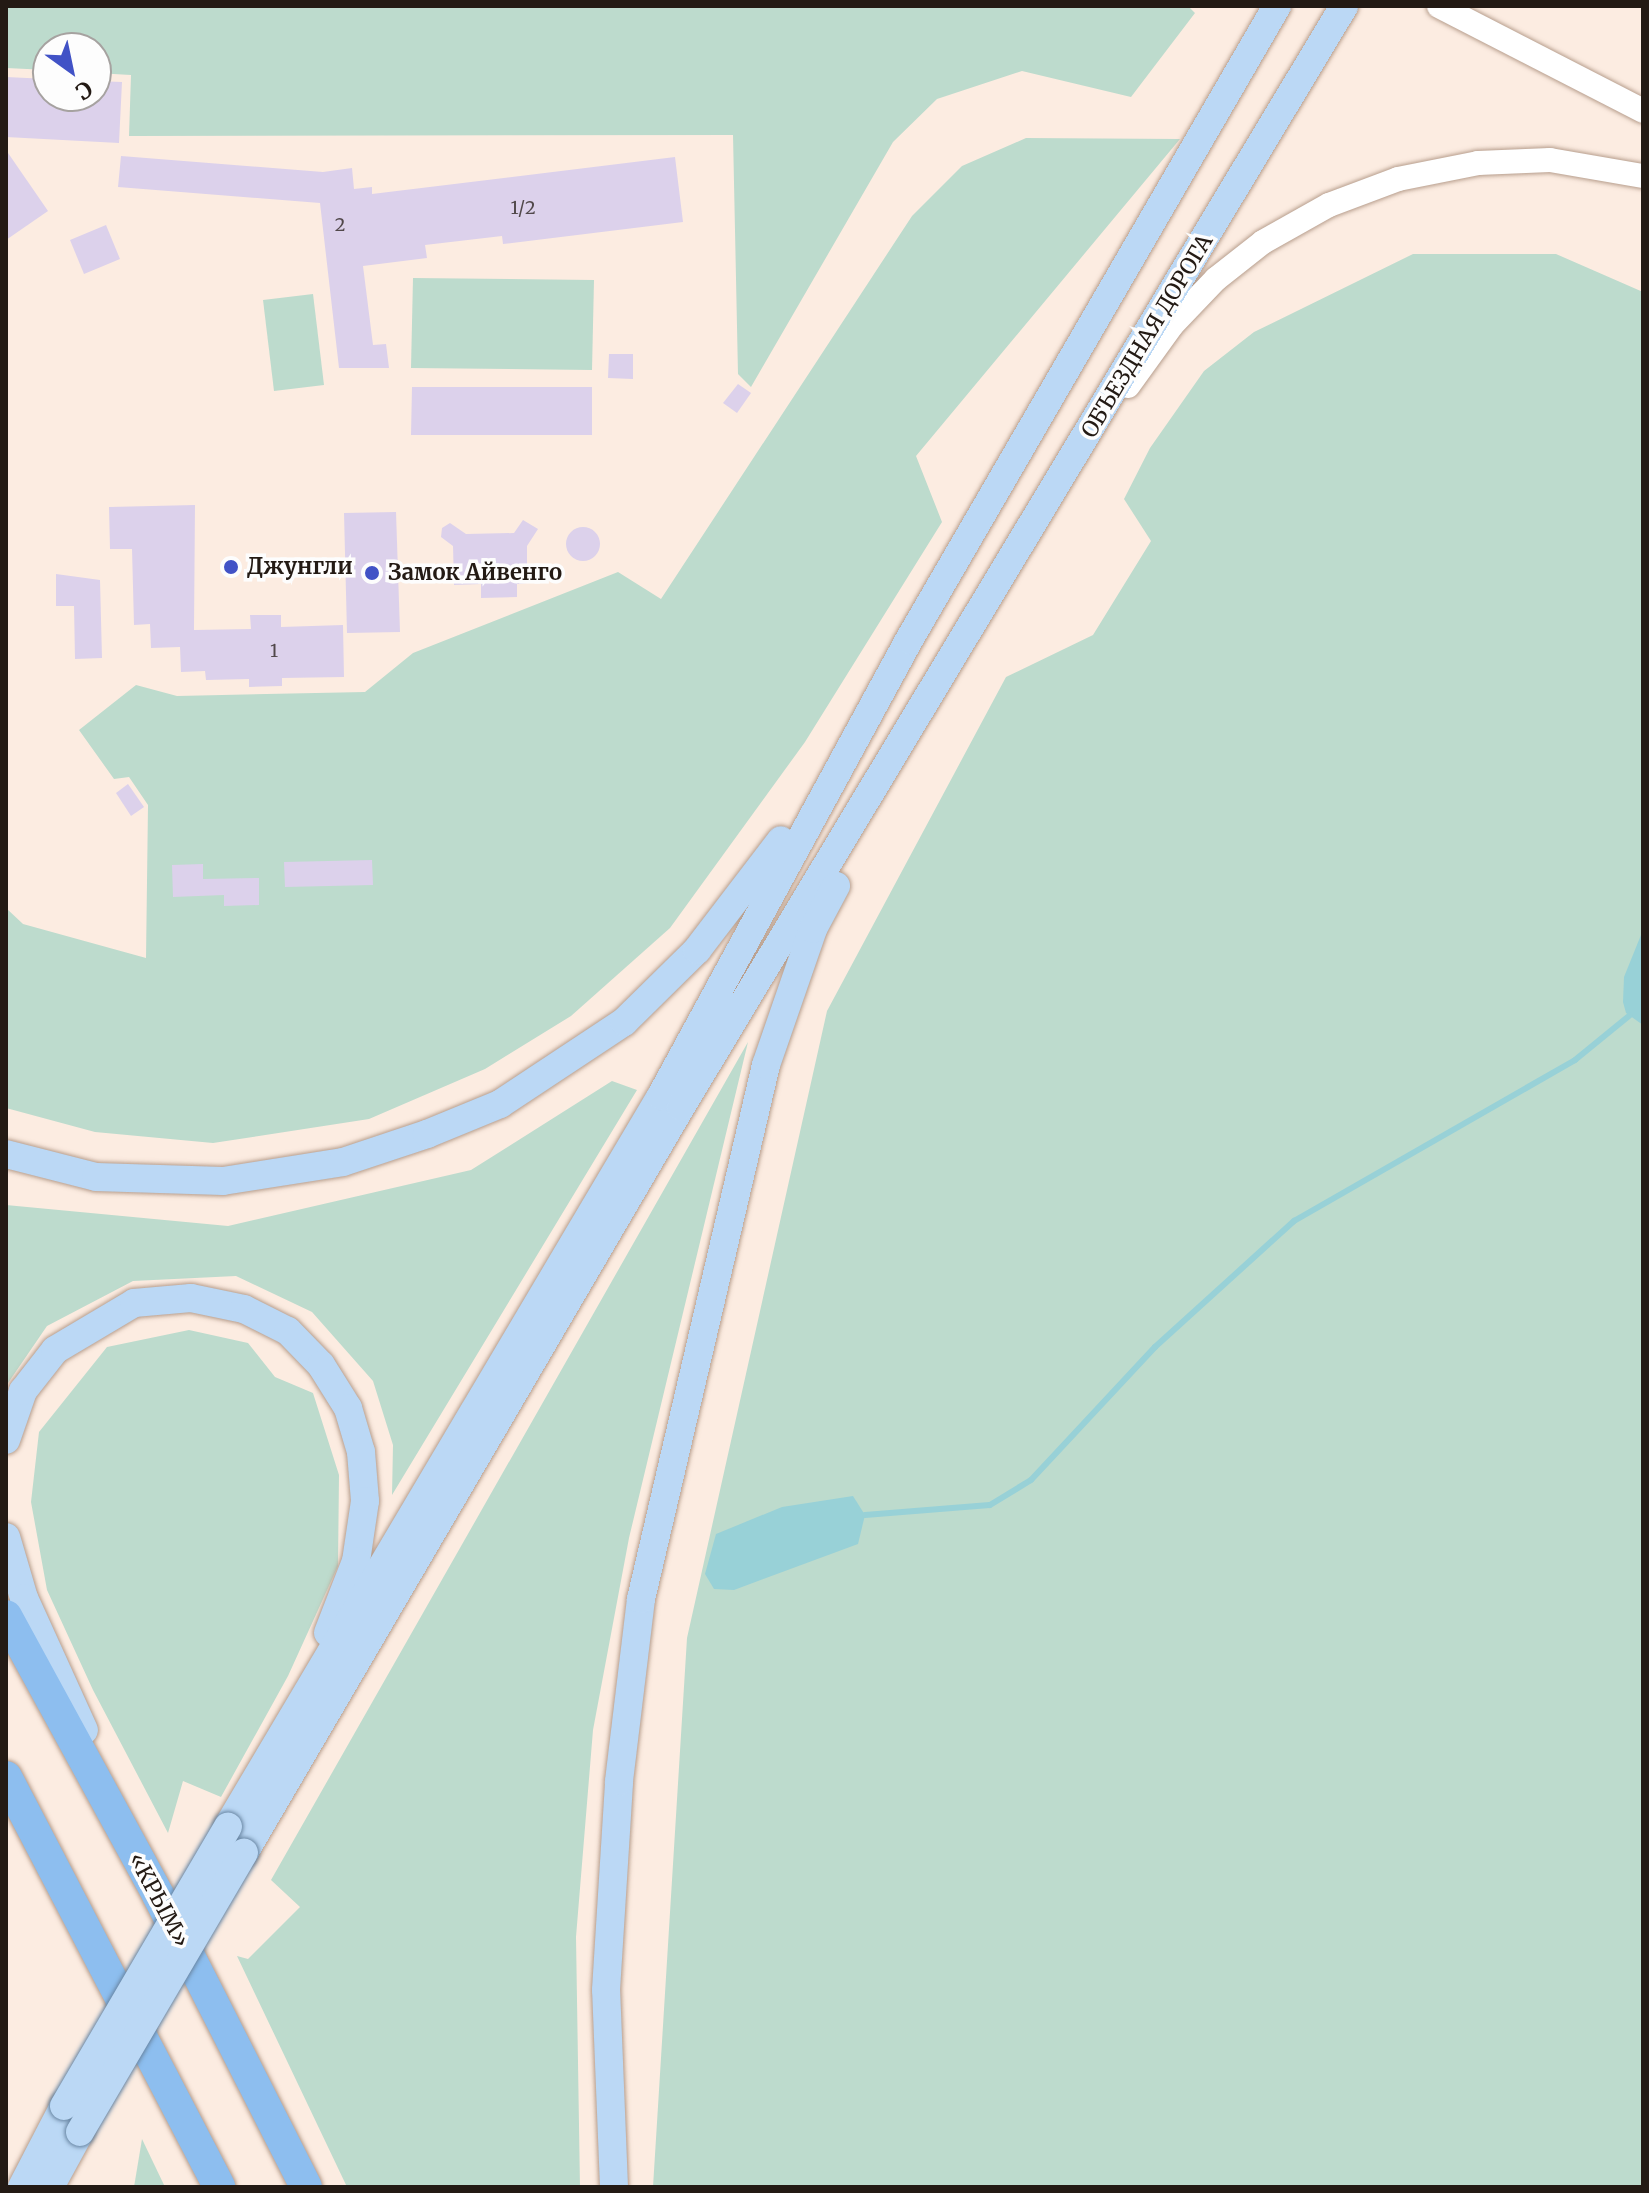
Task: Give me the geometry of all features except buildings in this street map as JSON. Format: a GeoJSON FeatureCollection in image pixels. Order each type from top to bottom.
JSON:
{"type":"FeatureCollection","features":[{"type":"Feature","properties":{"kind":"highway","name":"«КРЫМ»"},"geometry":{"type":"LineString","coordinates":[[6,1616],[158,1895],[306,2187]]}},
{"type":"Feature","properties":{"kind":"highway"},"geometry":{"type":"LineString","coordinates":[[6,1777],[152,2050],[219,2187]]}},
{"type":"Feature","properties":{"kind":"main road"},"geometry":{"type":"LineString","coordinates":[[22,2187],[64,2106],[661,1096],[909,640],[1277,6]]}},
{"type":"Feature","properties":{"kind":"main road","name":"ОБЪЕЗДНАЯ ДОРОГА"},"geometry":{"type":"LineString","coordinates":[[950,666],[1344,6]]}},
{"type":"Feature","properties":{"kind":"main road"},"geometry":{"type":"LineString","coordinates":[[1439,6],[1643,111]]}},
{"type":"Feature","properties":{"kind":"main road"},"geometry":{"type":"LineString","coordinates":[[1055,489],[1172,325],[1205,290],[1263,242],[1329,205],[1398,179],[1478,163],[1550,160],[1643,176]]}},
{"type":"Feature","properties":{"kind":"main road"},"geometry":{"type":"LineString","coordinates":[[6,1154],[96,1177],[223,1181],[343,1162],[500,1104],[624,1022],[697,950],[762,869],[909,640]]}},
{"type":"Feature","properties":{"kind":"main road"},"geometry":{"type":"LineString","coordinates":[[50,2187],[681,1107],[950,666]]}},
{"type":"Feature","properties":{"kind":"main road"},"geometry":{"type":"LineString","coordinates":[[614,2187],[606,1990],[619,1781],[641,1599],[766,1065],[813,929],[950,666]]}},
{"type":"Feature","properties":{"kind":"main road"},"geometry":{"type":"LineString","coordinates":[[6,1440],[23,1391],[55,1350],[134,1303],[191,1298],[244,1309],[288,1331],[321,1365],[348,1408],[361,1452],[365,1501],[356,1561],[297,1713]]}},
{"type":"Feature","properties":{"kind":"main road"},"geometry":{"type":"LineString","coordinates":[[6,1537],[24,1598],[158,1895]]}},
{"type":"Feature","properties":{"kind":"main road"},"geometry":{"type":"LineString","coordinates":[[152,2050],[208,2187]]}},
{"type":"Feature","properties":{"kind":"green space"},"geometry":{"type":"Polygon","coordinates":[[[6,6],[1188,6],[1195,13],[1131,97],[1022,71],[937,99],[893,142],[751,387],[738,374],[733,135],[129,136],[131,75],[112,74],[112,32],[32,32],[32,69],[6,68],[6,6]]]}},
{"type":"Feature","properties":{"kind":"green space"},"geometry":{"type":"Polygon","coordinates":[[[1026,138],[1180,139],[916,456],[942,522],[805,742],[670,928],[571,1016],[485,1069],[369,1119],[213,1143],[95,1132],[6,1108],[6,908],[23,924],[146,958],[148,805],[129,777],[114,779],[79,730],[136,685],[177,696],[365,692],[413,653],[618,572],[661,599],[912,216],[962,166],[1026,138]]]}},
{"type":"Feature","properties":{"kind":"green space"},"geometry":{"type":"Polygon","coordinates":[[[1413,254],[1556,254],[1643,292],[1643,2187],[653,2187],[687,1638],[827,1011],[1006,677],[1093,635],[1151,541],[1124,499],[1150,448],[1204,371],[1254,332],[1413,254]]]}},
{"type":"Feature","properties":{"kind":"green space"},"geometry":{"type":"Polygon","coordinates":[[[413,278],[594,280],[592,370],[411,368],[413,278]]]}},
{"type":"Feature","properties":{"kind":"green space"},"geometry":{"type":"Polygon","coordinates":[[[313,294],[324,385],[274,391],[263,300],[313,294]]]}},
{"type":"Feature","properties":{"kind":"green space"},"geometry":{"type":"Polygon","coordinates":[[[748,1042],[629,1538],[593,1730],[576,1937],[580,2187],[347,2187],[237,1956],[248,1959],[300,1907],[271,1880],[748,1042]]]}},
{"type":"Feature","properties":{"kind":"green space"},"geometry":{"type":"Polygon","coordinates":[[[612,1081],[637,1090],[392,1495],[393,1445],[373,1381],[312,1312],[236,1276],[133,1281],[47,1326],[6,1386],[6,1205],[228,1226],[471,1170],[612,1081]]]}},
{"type":"Feature","properties":{"kind":"green space"},"geometry":{"type":"Polygon","coordinates":[[[189,1330],[248,1343],[275,1377],[313,1393],[339,1475],[338,1566],[288,1676],[221,1797],[183,1781],[168,1833],[93,1690],[47,1590],[31,1502],[39,1432],[107,1347],[189,1330]]]}},
{"type":"Feature","properties":{"kind":"green space"},"geometry":{"type":"Polygon","coordinates":[[[142,2139],[165,2187],[134,2187],[142,2139]]]}},
{"type":"Feature","properties":{"kind":"water"},"geometry":{"type":"Polygon","coordinates":[[[1643,930],[1643,1025],[1626,1013],[1623,1002],[1624,977],[1643,930]]]}},
{"type":"Feature","properties":{"kind":"water"},"geometry":{"type":"Polygon","coordinates":[[[853,1496],[865,1515],[858,1544],[734,1590],[714,1589],[705,1574],[716,1534],[782,1507],[853,1496]]]}},
{"type":"Feature","properties":{"kind":"waterway"},"geometry":{"type":"LineString","coordinates":[[865,1515],[990,1505],[1031,1480],[1155,1347],[1294,1221],[1575,1060],[1629,1016]]}},
{"type":"Feature","properties":{"kind":"place","name":"Джунгли"},"geometry":{"type":"Point","coordinates":[231,567]}},
{"type":"Feature","properties":{"kind":"place","name":"Замок Айвенго"},"geometry":{"type":"Point","coordinates":[372,573]}}]}
